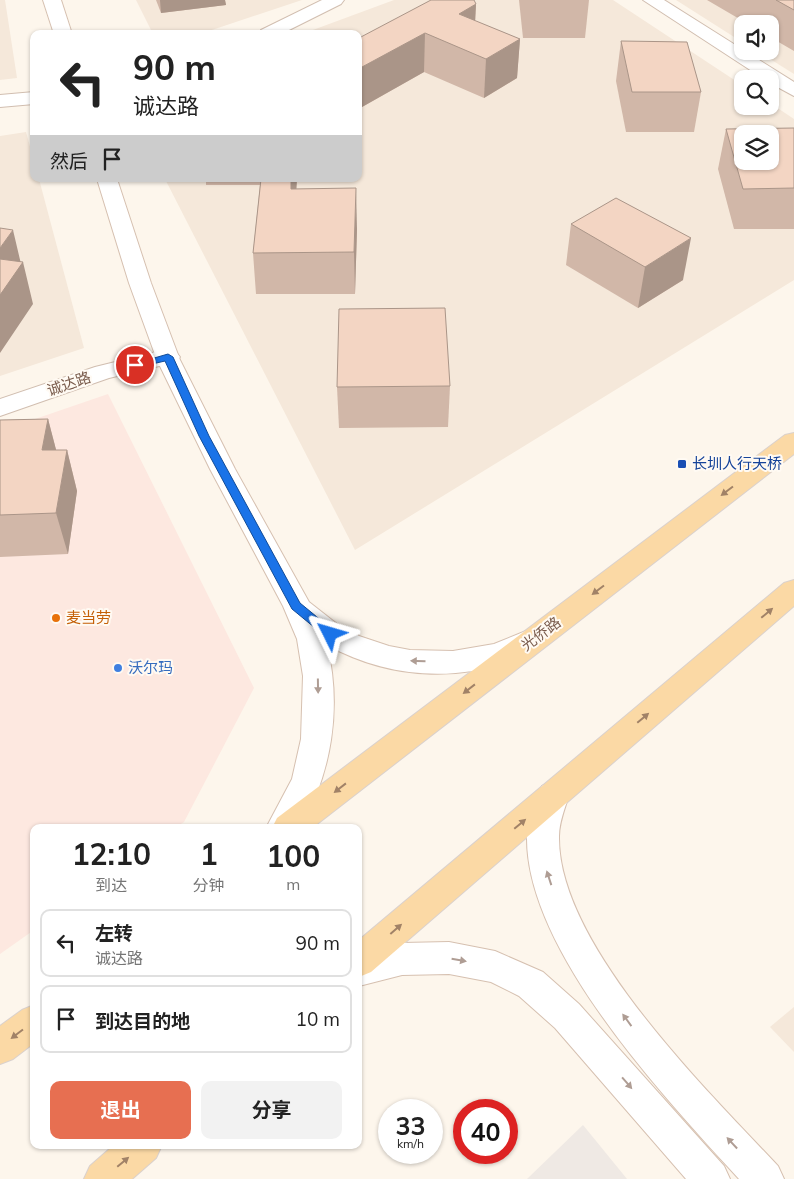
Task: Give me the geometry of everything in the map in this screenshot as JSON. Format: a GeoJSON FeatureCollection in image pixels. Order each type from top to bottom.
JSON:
{"type":"FeatureCollection","features":[{"type":"Feature","properties":{"kind":"main road","name":"光侨路"},"geometry":{"type":"LineString","coordinates":[[293,824],[794,441]]}},
{"type":"Feature","properties":{"kind":"main road"},"geometry":{"type":"LineString","coordinates":[[362,958],[794,590]]}},
{"type":"Feature","properties":{"kind":"main road"},"geometry":{"type":"LineString","coordinates":[[0,1047],[30,1025]]}},
{"type":"Feature","properties":{"kind":"main road"},"geometry":{"type":"LineString","coordinates":[[103,1179],[138,1149]]}},
{"type":"Feature","properties":{"kind":"street"},"geometry":{"type":"LineString","coordinates":[[52,0],[61,30]]}},
{"type":"Feature","properties":{"kind":"street"},"geometry":{"type":"LineString","coordinates":[[275,30],[335,0]]}},
{"type":"Feature","properties":{"kind":"street"},"geometry":{"type":"LineString","coordinates":[[652,0],[794,90]]}},
{"type":"Feature","properties":{"kind":"street"},"geometry":{"type":"LineString","coordinates":[[0,101],[30,98]]}},
{"type":"Feature","properties":{"kind":"street"},"geometry":{"type":"LineString","coordinates":[[108,182],[149,312],[168,357],[204,436],[296,606],[311,639],[318,676],[318,713],[314,755],[302,794],[284,824]]}},
{"type":"Feature","properties":{"kind":"street","name":"诚达路"},"geometry":{"type":"LineString","coordinates":[[0,408],[103,372],[168,357]]}},
{"type":"Feature","properties":{"kind":"street"},"geometry":{"type":"LineString","coordinates":[[296,606],[330,634],[365,651],[410,661],[453,662],[493,656],[533,640]]}},
{"type":"Feature","properties":{"kind":"street"},"geometry":{"type":"LineString","coordinates":[[553,795],[542,832],[546,872],[561,914],[587,963],[641,1038],[692,1099],[765,1179]]}},
{"type":"Feature","properties":{"kind":"street"},"geometry":{"type":"LineString","coordinates":[[362,969],[402,959],[449,958],[495,967],[531,984],[567,1016],[711,1179]]}},
{"type":"Feature","properties":{"kind":"shaded area"},"geometry":{"type":"Polygon","coordinates":[[[0,0],[5,0],[17,78],[0,80],[0,0]]]}},
{"type":"Feature","properties":{"kind":"shaded area"},"geometry":{"type":"Polygon","coordinates":[[[136,0],[302,0],[212,30],[151,30],[136,0]]]}},
{"type":"Feature","properties":{"kind":"shaded area"},"geometry":{"type":"Polygon","coordinates":[[[394,0],[613,0],[734,80],[734,115],[779,115],[779,109],[794,119],[794,280],[355,550],[167,182],[362,182],[362,30],[313,30],[394,0]]]}},
{"type":"Feature","properties":{"kind":"shaded area"},"geometry":{"type":"Polygon","coordinates":[[[676,0],[794,0],[794,74],[771,60],[779,60],[779,15],[734,15],[734,37],[676,0]]]}},
{"type":"Feature","properties":{"kind":"shaded area"},"geometry":{"type":"Polygon","coordinates":[[[26,132],[30,146],[30,182],[40,182],[84,348],[0,376],[0,136],[26,132]]]}},
{"type":"Feature","properties":{"kind":"shaded area"},"geometry":{"type":"Polygon","coordinates":[[[108,394],[254,688],[184,822],[181,824],[30,824],[30,933],[0,954],[0,431],[108,394]]]}},
{"type":"Feature","properties":{"kind":"shaded area"},"geometry":{"type":"Polygon","coordinates":[[[794,1007],[794,1052],[770,1027],[794,1007]]]}},
{"type":"Feature","properties":{"kind":"shaded area"},"geometry":{"type":"Polygon","coordinates":[[[583,1125],[627,1179],[527,1179],[583,1125]]]}},
{"type":"Feature","properties":{"kind":"building"},"geometry":{"type":"Polygon","coordinates":[[[431,0],[474,0],[476,4],[459,14],[520,39],[486,59],[425,33],[362,67],[362,36],[431,0]]]}},
{"type":"Feature","properties":{"kind":"building"},"geometry":{"type":"Polygon","coordinates":[[[776,0],[794,0],[794,10],[776,0]]]}},
{"type":"Feature","properties":{"kind":"building"},"geometry":{"type":"Polygon","coordinates":[[[621,41],[687,42],[701,92],[632,92],[621,41]]]}},
{"type":"Feature","properties":{"kind":"building"},"geometry":{"type":"Polygon","coordinates":[[[779,128],[794,128],[794,188],[743,189],[738,170],[779,170],[779,128]]]}},
{"type":"Feature","properties":{"kind":"building"},"geometry":{"type":"Polygon","coordinates":[[[726,129],[734,129],[734,157],[726,129]]]}},
{"type":"Feature","properties":{"kind":"building"},"geometry":{"type":"Polygon","coordinates":[[[261,182],[291,182],[291,189],[356,188],[354,252],[253,253],[261,182]]]}},
{"type":"Feature","properties":{"kind":"building"},"geometry":{"type":"Polygon","coordinates":[[[616,198],[691,238],[645,267],[571,224],[616,198]]]}},
{"type":"Feature","properties":{"kind":"building"},"geometry":{"type":"Polygon","coordinates":[[[0,228],[13,230],[0,248],[0,228]]]}},
{"type":"Feature","properties":{"kind":"building"},"geometry":{"type":"Polygon","coordinates":[[[0,259],[23,262],[0,295],[0,259]]]}},
{"type":"Feature","properties":{"kind":"building"},"geometry":{"type":"Polygon","coordinates":[[[445,308],[450,386],[337,387],[339,309],[445,308]]]}},
{"type":"Feature","properties":{"kind":"building"},"geometry":{"type":"Polygon","coordinates":[[[48,419],[42,450],[67,450],[56,513],[0,515],[0,420],[48,419]]]}},
{"type":"Feature","properties":{"kind":"place","name":"长圳人行天桥"},"geometry":{"type":"Point","coordinates":[682,464]}},
{"type":"Feature","properties":{"kind":"place","name":"麦当劳"},"geometry":{"type":"Point","coordinates":[56,618]}},
{"type":"Feature","properties":{"kind":"place","name":"沃尔玛"},"geometry":{"type":"Point","coordinates":[118,668]}},
{"type":"Feature","properties":{"kind":"route"},"geometry":{"type":"LineString","coordinates":[[135,365],[168,357],[204,436],[296,606],[330,634]]}}]}
